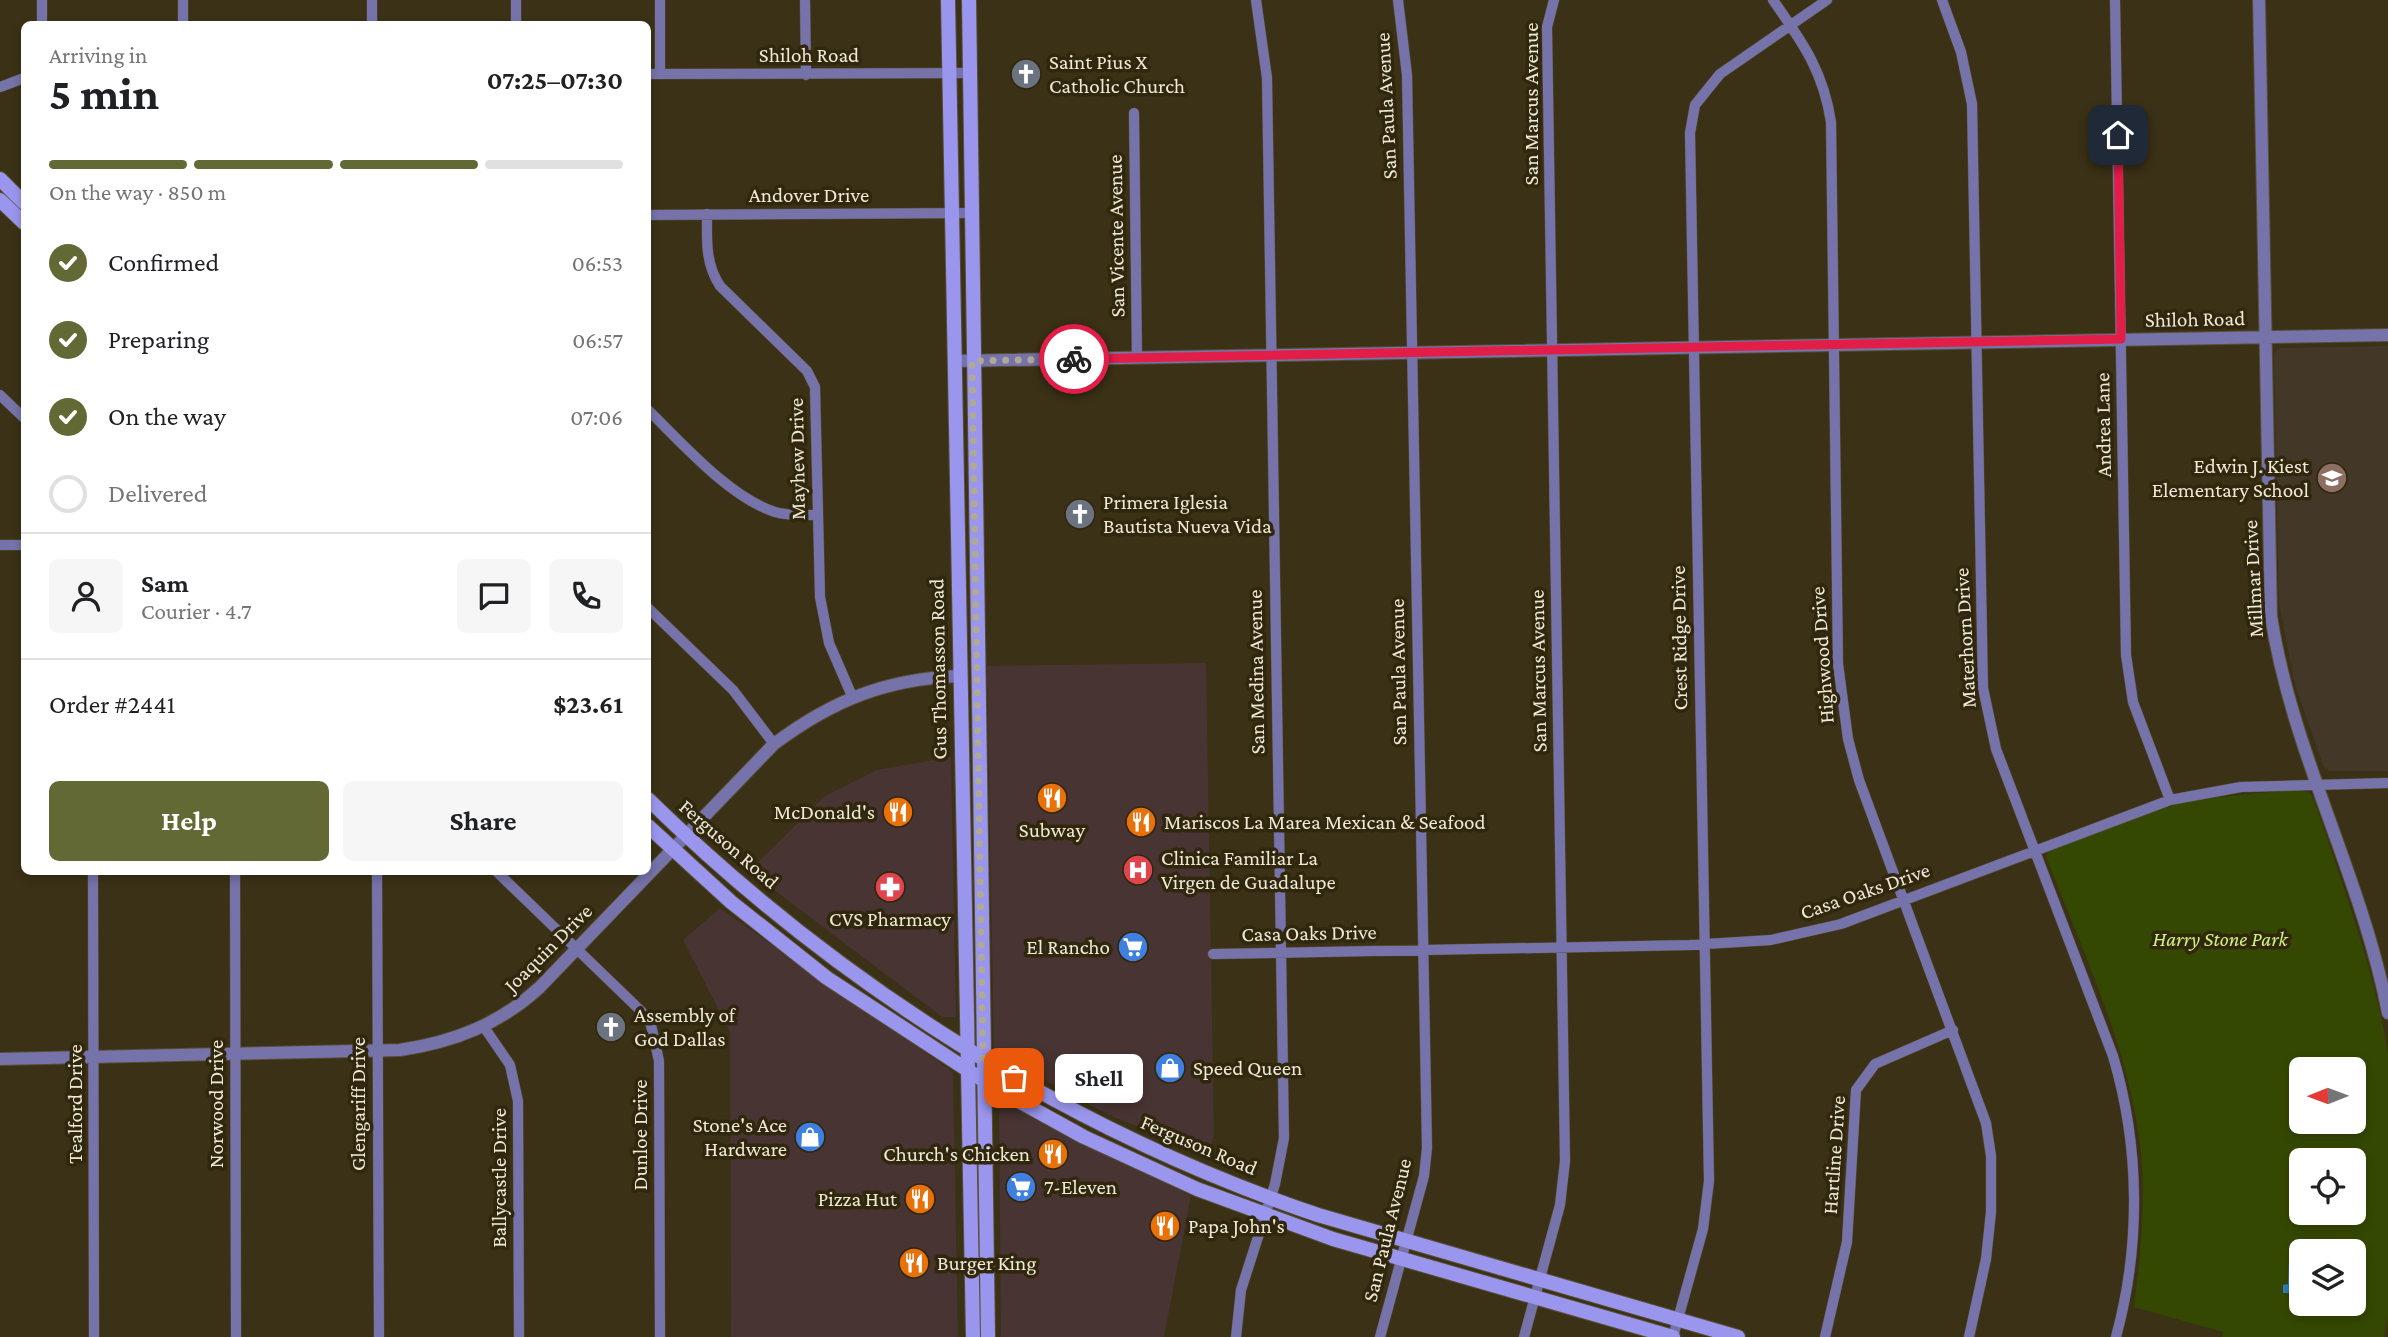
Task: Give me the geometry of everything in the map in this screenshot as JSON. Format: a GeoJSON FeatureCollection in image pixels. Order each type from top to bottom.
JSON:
{"type":"FeatureCollection","features":[{"type":"Feature","properties":{"kind":"main road","name":"Gus Thomasson Road"},"geometry":{"type":"LineString","coordinates":[[948,0],[966,1049],[979,1292],[988,1337]]}},
{"type":"Feature","properties":{"kind":"main road","name":"Gus Thomasson Road"},"geometry":{"type":"LineString","coordinates":[[969,0],[983,1060],[979,1292],[973,1337]]}},
{"type":"Feature","properties":{"kind":"main road"},"geometry":{"type":"LineString","coordinates":[[0,179],[21,200]]}},
{"type":"Feature","properties":{"kind":"main road"},"geometry":{"type":"LineString","coordinates":[[0,200],[21,220]]}},
{"type":"Feature","properties":{"kind":"main road"},"geometry":{"type":"LineString","coordinates":[[959,676],[977,676]]}},
{"type":"Feature","properties":{"kind":"main road","name":"Ferguson Road"},"geometry":{"type":"LineString","coordinates":[[651,802],[685,836],[830,955],[983,1060],[1115,1132],[1270,1199],[1405,1241],[1738,1337]]}},
{"type":"Feature","properties":{"kind":"main road"},"geometry":{"type":"LineString","coordinates":[[962,822],[979,822]]}},
{"type":"Feature","properties":{"kind":"main road","name":"Ferguson Road"},"geometry":{"type":"LineString","coordinates":[[651,829],[741,910],[827,978],[983,1081],[1142,1165],[1264,1215],[1400,1259],[1673,1337]]}},
{"type":"Feature","properties":{"kind":"main road"},"geometry":{"type":"LineString","coordinates":[[964,934],[981,946]]}},
{"type":"Feature","properties":{"kind":"street"},"geometry":{"type":"LineString","coordinates":[[42,0],[42,21]]}},
{"type":"Feature","properties":{"kind":"street"},"geometry":{"type":"LineString","coordinates":[[183,0],[183,21]]}},
{"type":"Feature","properties":{"kind":"street"},"geometry":{"type":"LineString","coordinates":[[372,0],[372,21]]}},
{"type":"Feature","properties":{"kind":"street"},"geometry":{"type":"LineString","coordinates":[[516,0],[516,21]]}},
{"type":"Feature","properties":{"kind":"street"},"geometry":{"type":"LineString","coordinates":[[660,0],[660,74]]}},
{"type":"Feature","properties":{"kind":"street"},"geometry":{"type":"LineString","coordinates":[[805,0],[806,75]]}},
{"type":"Feature","properties":{"kind":"street","name":"San Medina Avenue"},"geometry":{"type":"LineString","coordinates":[[1236,1337],[1241,1290],[1282,1160],[1284,1138],[1267,78],[1256,0]]}},
{"type":"Feature","properties":{"kind":"street","name":"San Paula Avenue"},"geometry":{"type":"LineString","coordinates":[[1380,1337],[1424,1176],[1427,1148],[1407,75],[1398,0]]}},
{"type":"Feature","properties":{"kind":"street","name":"San Marcus Avenue"},"geometry":{"type":"LineString","coordinates":[[1524,1337],[1560,1205],[1564,1177],[1547,27],[1554,0]]}},
{"type":"Feature","properties":{"kind":"street","name":"Highwood Drive"},"geometry":{"type":"LineString","coordinates":[[1773,0],[1816,64],[1826,90],[1831,122],[1838,664],[1842,702],[1859,780],[1978,1097],[1991,1156],[1991,1212],[1986,1259],[1969,1337]]}},
{"type":"Feature","properties":{"kind":"street","name":"Crest Ridge Drive"},"geometry":{"type":"LineString","coordinates":[[1673,1337],[1703,1230],[1709,1181],[1690,134],[1695,105],[1720,74],[1828,0]]}},
{"type":"Feature","properties":{"kind":"street","name":"Materhorn Drive"},"geometry":{"type":"LineString","coordinates":[[1942,0],[1964,61],[1972,104],[1983,688],[1996,749],[2113,1056],[2130,1125],[2134,1164],[2131,1249],[2116,1337]]}},
{"type":"Feature","properties":{"kind":"street","name":"Andrea Lane"},"geometry":{"type":"LineString","coordinates":[[2115,0],[2128,678],[2133,702],[2171,800]]}},
{"type":"Feature","properties":{"kind":"street","name":"Millmar Drive"},"geometry":{"type":"LineString","coordinates":[[2259,0],[2271,616],[2286,690],[2368,938],[2388,1013]]}},
{"type":"Feature","properties":{"kind":"street","name":"Shiloh Road"},"geometry":{"type":"LineString","coordinates":[[651,74],[970,73]]}},
{"type":"Feature","properties":{"kind":"street"},"geometry":{"type":"LineString","coordinates":[[0,87],[21,79]]}},
{"type":"Feature","properties":{"kind":"street","name":"San Vicente Avenue"},"geometry":{"type":"LineString","coordinates":[[1133,113],[1137,358]]}},
{"type":"Feature","properties":{"kind":"street","name":"Mayhew Drive"},"geometry":{"type":"LineString","coordinates":[[707,214],[707,256],[711,271],[720,286],[807,371],[815,387],[820,597],[829,643],[852,696]]}},
{"type":"Feature","properties":{"kind":"street","name":"Andover Drive"},"geometry":{"type":"LineString","coordinates":[[651,215],[971,214]]}},
{"type":"Feature","properties":{"kind":"street","name":"Shiloh Road"},"geometry":{"type":"LineString","coordinates":[[954,361],[2388,335]]}},
{"type":"Feature","properties":{"kind":"street"},"geometry":{"type":"LineString","coordinates":[[0,395],[21,415]]}},
{"type":"Feature","properties":{"kind":"street"},"geometry":{"type":"LineString","coordinates":[[651,413],[700,460],[754,503],[776,513],[818,515]]}},
{"type":"Feature","properties":{"kind":"street"},"geometry":{"type":"LineString","coordinates":[[0,545],[21,545]]}},
{"type":"Feature","properties":{"kind":"street"},"geometry":{"type":"LineString","coordinates":[[651,611],[733,690],[774,744]]}},
{"type":"Feature","properties":{"kind":"street","name":"Joaquin Drive"},"geometry":{"type":"LineString","coordinates":[[651,871],[774,744],[824,710],[852,696],[920,678],[959,676]]}},
{"type":"Feature","properties":{"kind":"street","name":"Casa Oaks Drive"},"geometry":{"type":"LineString","coordinates":[[1213,954],[1704,945],[1804,934],[1842,924],[2034,849],[2171,800],[2241,786],[2388,783]]}},
{"type":"Feature","properties":{"kind":"street","name":"Tealford Drive"},"geometry":{"type":"LineString","coordinates":[[93,875],[94,1337]]}},
{"type":"Feature","properties":{"kind":"street","name":"Norwood Drive"},"geometry":{"type":"LineString","coordinates":[[235,875],[236,1337]]}},
{"type":"Feature","properties":{"kind":"street","name":"Glengariff Drive"},"geometry":{"type":"LineString","coordinates":[[377,875],[379,1337]]}},
{"type":"Feature","properties":{"kind":"street","name":"Dunloe Drive"},"geometry":{"type":"LineString","coordinates":[[500,875],[642,1012],[657,1044],[660,1337]]}},
{"type":"Feature","properties":{"kind":"street","name":"Joaquin Drive"},"geometry":{"type":"LineString","coordinates":[[0,1059],[377,1051],[425,1046],[484,1027],[522,1003],[647,875]]}},
{"type":"Feature","properties":{"kind":"street","name":"Ballycastle Drive"},"geometry":{"type":"LineString","coordinates":[[484,1027],[510,1065],[518,1101],[519,1337]]}},
{"type":"Feature","properties":{"kind":"street","name":"Hartline Drive"},"geometry":{"type":"LineString","coordinates":[[1825,1337],[1847,1242],[1856,1090],[1875,1064],[1952,1030]]}},
{"type":"Feature","properties":{"kind":"shaded area","name":"Edwin J. Kiest Elementary School"},"geometry":{"type":"Polygon","coordinates":[[[2388,346],[2388,771],[2329,771],[2323,765],[2295,685],[2279,603],[2274,353],[2280,348],[2388,346]]]}},
{"type":"Feature","properties":{"kind":"shaded area"},"geometry":{"type":"Polygon","coordinates":[[[1206,663],[1214,1134],[1209,1155],[1109,1115],[994,1053],[987,666],[1206,663]]]}},
{"type":"Feature","properties":{"kind":"shaded area"},"geometry":{"type":"Polygon","coordinates":[[[951,757],[956,1017],[942,1017],[749,871],[825,796],[877,770],[951,757]]]}},
{"type":"Feature","properties":{"kind":"shaded area"},"geometry":{"type":"Polygon","coordinates":[[[720,908],[953,1072],[958,1337],[731,1337],[730,1032],[683,940],[720,908]]]}},
{"type":"Feature","properties":{"kind":"shaded area"},"geometry":{"type":"Polygon","coordinates":[[[999,1098],[1191,1196],[1164,1337],[1001,1337],[999,1098]]]}},
{"type":"Feature","properties":{"kind":"green space","name":"Harry Stone Park"},"geometry":{"type":"Polygon","coordinates":[[[2279,791],[2308,791],[2314,800],[2365,956],[2388,1052],[2388,1317],[2384,1337],[2222,1337],[2223,1332],[2134,1307],[2143,1211],[2141,1153],[2136,1115],[2116,1039],[2046,856],[2049,850],[2153,811],[2198,799],[2279,791]]]}},
{"type":"Feature","properties":{"kind":"water"},"geometry":{"type":"Polygon","coordinates":[[[2289,1259],[2289,1293],[2283,1293],[2283,1285],[2288,1284],[2289,1259]]]}},
{"type":"Feature","properties":{"kind":"way so far"},"geometry":{"type":"LineString","coordinates":[[1014,1078],[983,1060],[972,361],[1074,359]]}},
{"type":"Feature","properties":{"kind":"place","name":"Saint Pius X Catholic Church"},"geometry":{"type":"Point","coordinates":[1026,74]}},
{"type":"Feature","properties":{"kind":"place","name":"Edwin J. Kiest Elementary School"},"geometry":{"type":"Point","coordinates":[2332,478]}},
{"type":"Feature","properties":{"kind":"place","name":"Primera Iglesia Bautista Nueva Vida"},"geometry":{"type":"Point","coordinates":[1080,514]}},
{"type":"Feature","properties":{"kind":"place","name":"Subway"},"geometry":{"type":"Point","coordinates":[1052,798]}},
{"type":"Feature","properties":{"kind":"place","name":"McDonald's"},"geometry":{"type":"Point","coordinates":[898,812]}},
{"type":"Feature","properties":{"kind":"place","name":"Mariscos La Marea Mexican & Seafood"},"geometry":{"type":"Point","coordinates":[1141,822]}},
{"type":"Feature","properties":{"kind":"place","name":"Clinica Familiar La Virgen de Guadalupe"},"geometry":{"type":"Point","coordinates":[1138,870]}},
{"type":"Feature","properties":{"kind":"place","name":"CVS Pharmacy"},"geometry":{"type":"Point","coordinates":[890,887]}},
{"type":"Feature","properties":{"kind":"place","name":"El Rancho"},"geometry":{"type":"Point","coordinates":[1133,947]}},
{"type":"Feature","properties":{"kind":"place","name":"Assembly of God Dallas"},"geometry":{"type":"Point","coordinates":[611,1027]}},
{"type":"Feature","properties":{"kind":"place","name":"Speed Queen"},"geometry":{"type":"Point","coordinates":[1170,1068]}},
{"type":"Feature","properties":{"kind":"place","name":"Shell"},"geometry":{"type":"Point","coordinates":[1014,1078]}},
{"type":"Feature","properties":{"kind":"place","name":"Stone's Ace Hardware"},"geometry":{"type":"Point","coordinates":[810,1137]}},
{"type":"Feature","properties":{"kind":"place","name":"Church's Chicken"},"geometry":{"type":"Point","coordinates":[1053,1154]}},
{"type":"Feature","properties":{"kind":"place","name":"7-Eleven"},"geometry":{"type":"Point","coordinates":[1021,1187]}},
{"type":"Feature","properties":{"kind":"place","name":"Pizza Hut"},"geometry":{"type":"Point","coordinates":[920,1199]}},
{"type":"Feature","properties":{"kind":"place","name":"Papa John's"},"geometry":{"type":"Point","coordinates":[1165,1226]}},
{"type":"Feature","properties":{"kind":"place","name":"Burger King"},"geometry":{"type":"Point","coordinates":[914,1263]}},
{"type":"Feature","properties":{"kind":"route"},"geometry":{"type":"LineString","coordinates":[[1074,359],[2121,339],[2118,135]]}}]}
